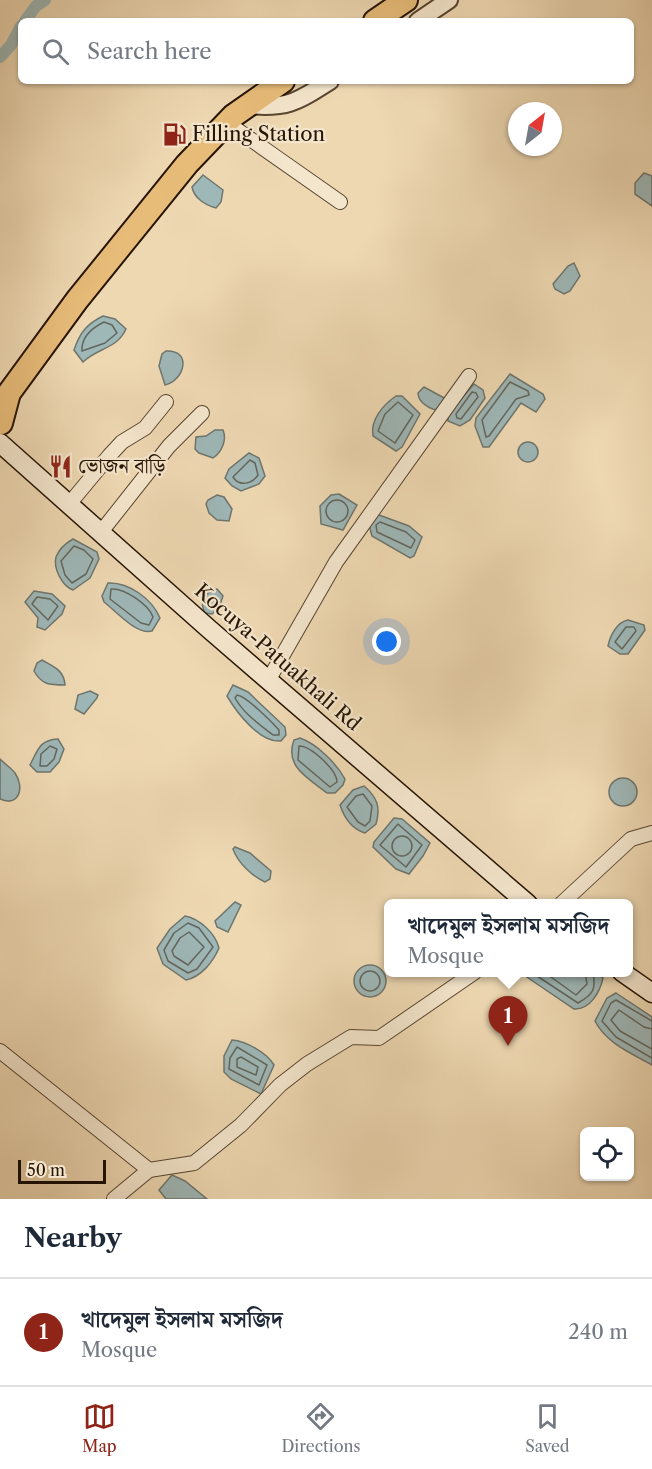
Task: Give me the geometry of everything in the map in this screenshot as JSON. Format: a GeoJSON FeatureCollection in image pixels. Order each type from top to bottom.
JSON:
{"type":"FeatureCollection","features":[{"type":"Feature","properties":{"kind":"highway"},"geometry":{"type":"LineString","coordinates":[[379,18],[406,0]]}},
{"type":"Feature","properties":{"kind":"highway"},"geometry":{"type":"LineString","coordinates":[[0,429],[4,395],[128,236],[226,122],[278,84]]}},
{"type":"Feature","properties":{"kind":"main road","name":"Kocuya-Patuakhali Rd"},"geometry":{"type":"LineString","coordinates":[[0,429],[70,503],[101,532],[523,899]]}},
{"type":"Feature","properties":{"kind":"main road"},"geometry":{"type":"LineString","coordinates":[[629,977],[652,993]]}},
{"type":"Feature","properties":{"kind":"street"},"geometry":{"type":"LineString","coordinates":[[422,18],[449,0]]}},
{"type":"Feature","properties":{"kind":"street"},"geometry":{"type":"LineString","coordinates":[[247,105],[267,106],[297,102],[325,84]]}},
{"type":"Feature","properties":{"kind":"street"},"geometry":{"type":"LineString","coordinates":[[226,122],[340,202]]}},
{"type":"Feature","properties":{"kind":"street"},"geometry":{"type":"LineString","coordinates":[[269,679],[336,562],[469,376]]}},
{"type":"Feature","properties":{"kind":"street"},"geometry":{"type":"LineString","coordinates":[[70,503],[122,442],[145,428],[166,402]]}},
{"type":"Feature","properties":{"kind":"street"},"geometry":{"type":"LineString","coordinates":[[101,532],[169,447],[202,414]]}},
{"type":"Feature","properties":{"kind":"street"},"geometry":{"type":"LineString","coordinates":[[565,899],[631,839],[652,833]]}},
{"type":"Feature","properties":{"kind":"street"},"geometry":{"type":"LineString","coordinates":[[114,1199],[149,1170],[194,1163],[242,1125],[280,1085],[307,1064],[351,1037],[379,1038],[468,977]]}},
{"type":"Feature","properties":{"kind":"street"},"geometry":{"type":"LineString","coordinates":[[0,1051],[149,1170]]}},
{"type":"Feature","properties":{"kind":"water"},"geometry":{"type":"Polygon","coordinates":[[[644,173],[652,176],[652,206],[635,194],[635,183],[644,173]]]}},
{"type":"Feature","properties":{"kind":"water"},"geometry":{"type":"Polygon","coordinates":[[[203,175],[223,190],[221,202],[216,208],[201,200],[193,191],[192,187],[203,175]]]}},
{"type":"Feature","properties":{"kind":"water"},"geometry":{"type":"Polygon","coordinates":[[[574,263],[580,276],[570,291],[564,294],[555,289],[553,284],[568,266],[574,263]]]}},
{"type":"Feature","properties":{"kind":"water"},"geometry":{"type":"Polygon","coordinates":[[[103,316],[115,319],[126,329],[112,345],[83,362],[74,350],[76,344],[85,329],[103,316]]]}},
{"type":"Feature","properties":{"kind":"water"},"geometry":{"type":"Polygon","coordinates":[[[166,351],[180,355],[183,366],[177,378],[165,385],[159,366],[162,354],[166,351]]]}},
{"type":"Feature","properties":{"kind":"water"},"geometry":{"type":"Polygon","coordinates":[[[510,374],[543,394],[545,399],[536,412],[521,403],[489,447],[483,447],[475,426],[476,418],[510,374]]]}},
{"type":"Feature","properties":{"kind":"water"},"geometry":{"type":"Polygon","coordinates":[[[474,384],[483,390],[485,398],[470,420],[460,426],[448,421],[448,414],[474,384]]]}},
{"type":"Feature","properties":{"kind":"water"},"geometry":{"type":"Polygon","coordinates":[[[424,387],[448,400],[439,410],[428,407],[420,399],[418,393],[424,387]]]}},
{"type":"Feature","properties":{"kind":"water"},"geometry":{"type":"Polygon","coordinates":[[[396,396],[402,396],[420,414],[402,447],[396,451],[373,436],[373,430],[378,413],[396,396]]]}},
{"type":"Feature","properties":{"kind":"water"},"geometry":{"type":"Polygon","coordinates":[[[215,430],[223,430],[224,442],[213,458],[195,449],[196,437],[206,436],[215,430]]]}},
{"type":"Feature","properties":{"kind":"water"},"geometry":{"type":"Polygon","coordinates":[[[524,442],[532,442],[538,448],[538,456],[532,462],[524,462],[518,456],[518,448],[524,442]]]}},
{"type":"Feature","properties":{"kind":"water"},"geometry":{"type":"Polygon","coordinates":[[[249,453],[259,458],[265,476],[259,484],[241,491],[225,478],[229,469],[249,453]]]}},
{"type":"Feature","properties":{"kind":"water"},"geometry":{"type":"Polygon","coordinates":[[[339,494],[357,505],[343,530],[321,524],[320,506],[331,495],[339,494]]]}},
{"type":"Feature","properties":{"kind":"water"},"geometry":{"type":"Polygon","coordinates":[[[217,495],[224,497],[232,509],[229,521],[217,520],[209,513],[206,504],[208,500],[217,495]]]}},
{"type":"Feature","properties":{"kind":"water"},"geometry":{"type":"Polygon","coordinates":[[[379,515],[409,526],[422,537],[414,556],[410,558],[372,536],[369,525],[374,517],[379,515]]]}},
{"type":"Feature","properties":{"kind":"water"},"geometry":{"type":"Polygon","coordinates":[[[73,539],[97,552],[99,559],[90,578],[73,590],[62,581],[55,561],[65,544],[73,539]]]}},
{"type":"Feature","properties":{"kind":"water"},"geometry":{"type":"Polygon","coordinates":[[[108,583],[124,585],[146,598],[160,618],[152,631],[133,626],[104,602],[102,596],[108,583]]]}},
{"type":"Feature","properties":{"kind":"water"},"geometry":{"type":"Polygon","coordinates":[[[217,589],[223,596],[219,608],[212,614],[205,613],[204,598],[209,592],[217,589]]]}},
{"type":"Feature","properties":{"kind":"water"},"geometry":{"type":"Polygon","coordinates":[[[34,591],[52,594],[65,606],[62,614],[45,630],[37,627],[38,618],[25,602],[34,591]]]}},
{"type":"Feature","properties":{"kind":"water"},"geometry":{"type":"Polygon","coordinates":[[[628,620],[644,625],[645,630],[628,654],[620,654],[608,646],[615,630],[628,620]]]}},
{"type":"Feature","properties":{"kind":"water"},"geometry":{"type":"Polygon","coordinates":[[[42,660],[60,672],[65,685],[50,684],[40,679],[34,671],[37,663],[42,660]]]}},
{"type":"Feature","properties":{"kind":"water"},"geometry":{"type":"Polygon","coordinates":[[[233,685],[248,692],[285,727],[286,735],[281,741],[265,737],[243,718],[227,696],[233,685]]]}},
{"type":"Feature","properties":{"kind":"water"},"geometry":{"type":"Polygon","coordinates":[[[90,691],[98,695],[84,714],[75,709],[78,695],[90,691]]]}},
{"type":"Feature","properties":{"kind":"water"},"geometry":{"type":"Polygon","coordinates":[[[300,738],[319,749],[345,779],[343,785],[335,793],[327,793],[300,771],[295,764],[292,749],[294,740],[300,738]]]}},
{"type":"Feature","properties":{"kind":"water"},"geometry":{"type":"Polygon","coordinates":[[[58,739],[64,749],[59,762],[50,772],[37,772],[30,765],[37,750],[47,741],[58,739]]]}},
{"type":"Feature","properties":{"kind":"water"},"geometry":{"type":"Polygon","coordinates":[[[0,759],[13,771],[20,785],[18,795],[12,800],[0,799],[0,759]]]}},
{"type":"Feature","properties":{"kind":"water"},"geometry":{"type":"Polygon","coordinates":[[[623,778],[633,782],[637,792],[633,802],[623,806],[613,802],[609,792],[613,782],[623,778]]]}},
{"type":"Feature","properties":{"kind":"water"},"geometry":{"type":"Polygon","coordinates":[[[364,786],[375,798],[378,807],[376,824],[365,833],[356,829],[349,822],[340,805],[353,790],[364,786]]]}},
{"type":"Feature","properties":{"kind":"water"},"geometry":{"type":"Polygon","coordinates":[[[394,818],[402,819],[430,843],[409,874],[396,869],[373,847],[374,842],[394,818]]]}},
{"type":"Feature","properties":{"kind":"water"},"geometry":{"type":"Polygon","coordinates":[[[235,847],[250,853],[271,871],[270,879],[265,882],[250,873],[238,859],[233,849],[235,847]]]}},
{"type":"Feature","properties":{"kind":"water"},"geometry":{"type":"Polygon","coordinates":[[[235,902],[241,905],[228,932],[217,927],[215,921],[235,902]]]}},
{"type":"Feature","properties":{"kind":"water"},"geometry":{"type":"Polygon","coordinates":[[[185,916],[206,927],[219,948],[206,968],[197,976],[186,980],[163,964],[157,948],[170,929],[185,916]]]}},
{"type":"Feature","properties":{"kind":"water"},"geometry":{"type":"Polygon","coordinates":[[[364,966],[376,966],[385,977],[385,987],[376,996],[364,996],[355,987],[355,975],[364,966]]]}},
{"type":"Feature","properties":{"kind":"water"},"geometry":{"type":"Polygon","coordinates":[[[527,977],[603,978],[593,999],[585,1007],[574,1009],[527,977]]]}},
{"type":"Feature","properties":{"kind":"water"},"geometry":{"type":"Polygon","coordinates":[[[616,993],[652,1017],[652,1065],[612,1041],[595,1021],[607,998],[616,993]]]}},
{"type":"Feature","properties":{"kind":"water"},"geometry":{"type":"Polygon","coordinates":[[[232,1040],[256,1048],[274,1065],[261,1094],[231,1079],[224,1072],[224,1056],[232,1040]]]}},
{"type":"Feature","properties":{"kind":"water"},"geometry":{"type":"Polygon","coordinates":[[[172,1175],[185,1181],[207,1199],[166,1199],[159,1190],[172,1175]]]}},
{"type":"Feature","properties":{"kind":"waterway"},"geometry":{"type":"LineString","coordinates":[[27,18],[36,6],[45,0]]}},
{"type":"Feature","properties":{"kind":"waterway"},"geometry":{"type":"LineString","coordinates":[[0,57],[11,45],[18,32]]}},
{"type":"Feature","properties":{"kind":"place","name":"Filling Station"},"geometry":{"type":"Point","coordinates":[174,134]}},
{"type":"Feature","properties":{"kind":"place","name":"ভোজন বাড়ি"},"geometry":{"type":"Point","coordinates":[60,466]}},
{"type":"Feature","properties":{"kind":"place","name":"খাদেমুল ইসলাম মসজিদ"},"geometry":{"type":"Point","coordinates":[508,1046]}}]}
